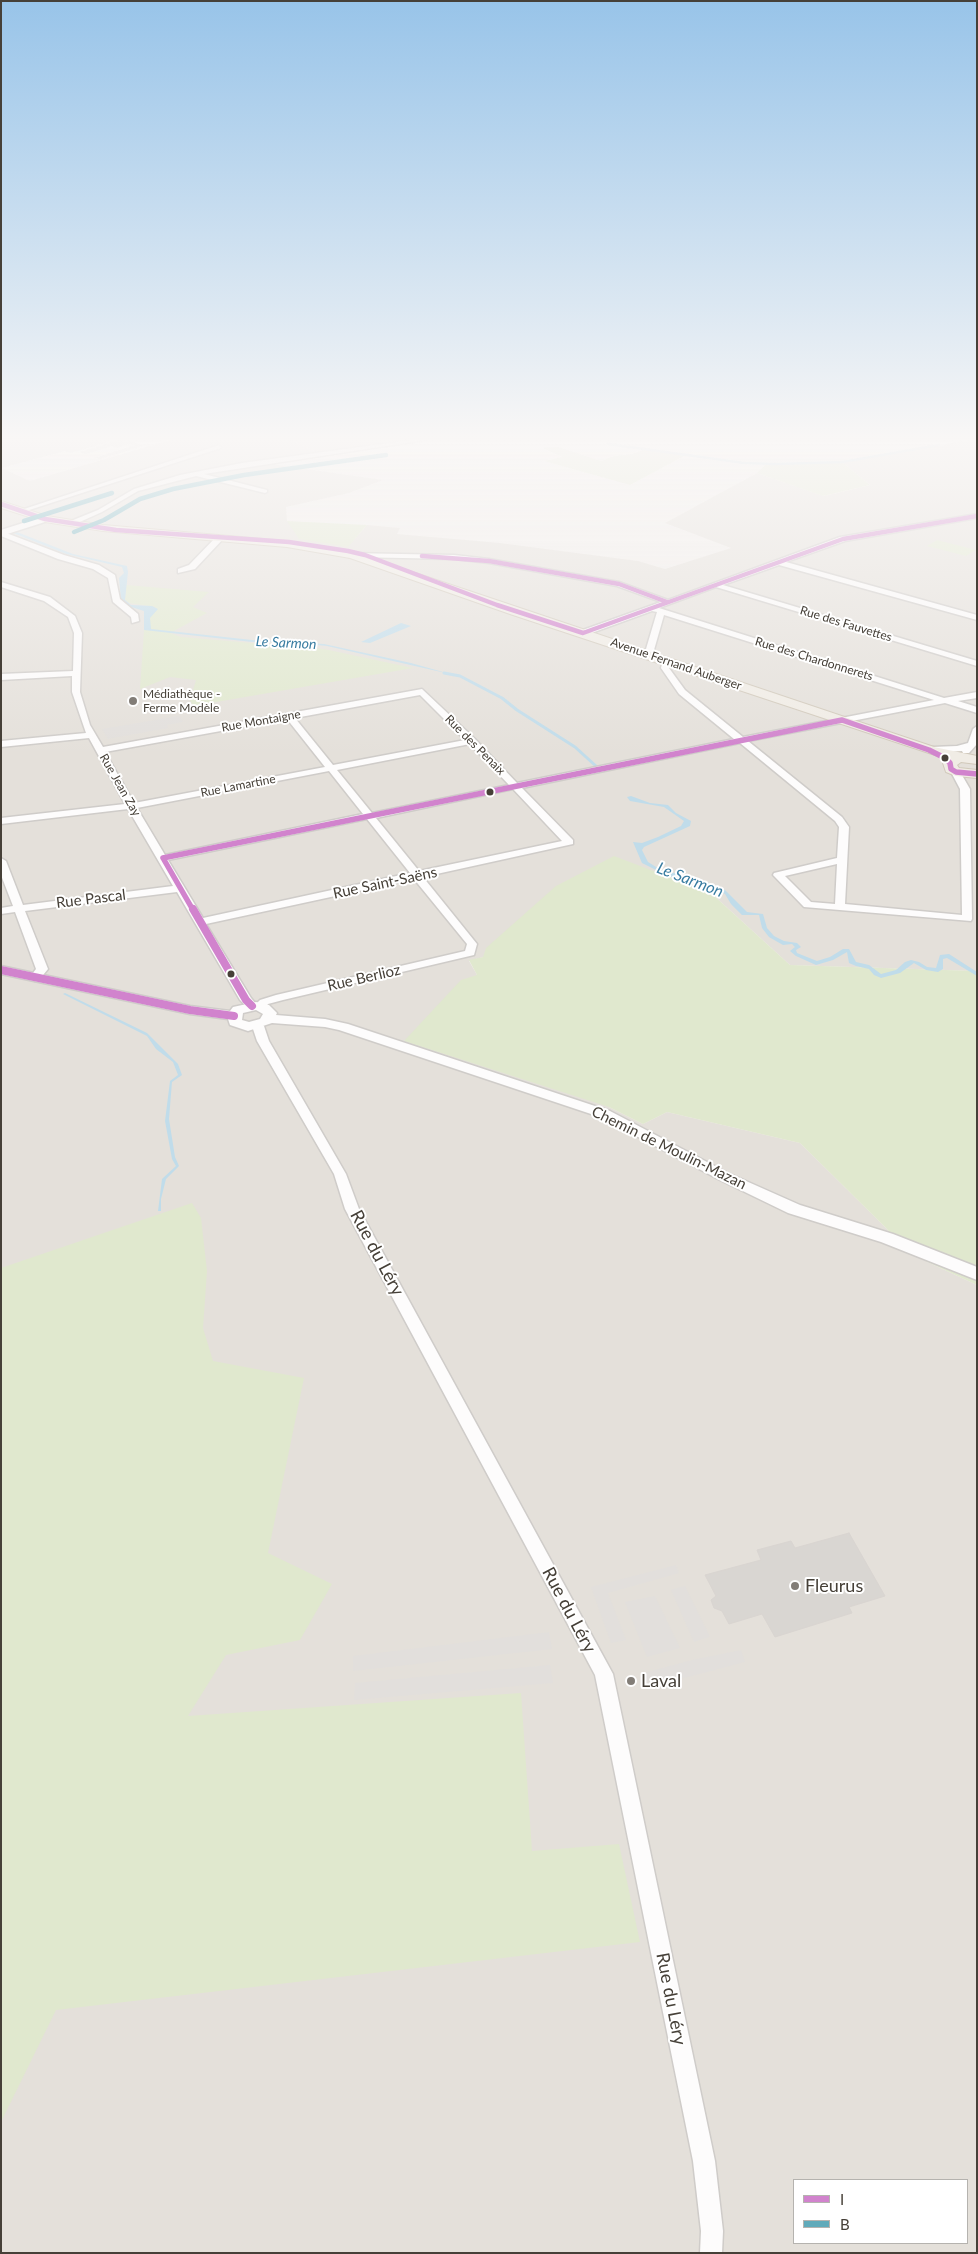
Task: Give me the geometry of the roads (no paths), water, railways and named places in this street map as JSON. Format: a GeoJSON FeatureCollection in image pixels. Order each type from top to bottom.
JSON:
{"type":"FeatureCollection","features":[{"type":"Feature","properties":{"kind":"main road","name":"Avenue Fernand Auberger"},"geometry":{"type":"LineString","coordinates":[[294,545],[352,555],[842,720],[929,750],[957,763]]}},
{"type":"Feature","properties":{"kind":"main road","name":"Avenue Fernand Auberger"},"geometry":{"type":"LineString","coordinates":[[316,545],[385,558],[424,579]]}},
{"type":"Feature","properties":{"kind":"main road"},"geometry":{"type":"LineString","coordinates":[[957,763],[977,760]]}},
{"type":"Feature","properties":{"kind":"main road"},"geometry":{"type":"LineString","coordinates":[[957,763],[976,775]]}},
{"type":"Feature","properties":{"kind":"street"},"geometry":{"type":"LineString","coordinates":[[30,545],[61,558],[96,567],[112,577],[116,600],[135,616],[135,621]]}},
{"type":"Feature","properties":{"kind":"street"},"geometry":{"type":"LineString","coordinates":[[181,571],[192,567],[213,545]]}},
{"type":"Feature","properties":{"kind":"street"},"geometry":{"type":"LineString","coordinates":[[583,633],[826,545]]}},
{"type":"Feature","properties":{"kind":"street"},"geometry":{"type":"LineString","coordinates":[[352,555],[365,555]]}},
{"type":"Feature","properties":{"kind":"street"},"geometry":{"type":"LineString","coordinates":[[385,558],[454,557],[489,561],[619,584],[667,602]]}},
{"type":"Feature","properties":{"kind":"street"},"geometry":{"type":"LineString","coordinates":[[778,562],[977,618]]}},
{"type":"Feature","properties":{"kind":"street","name":"Rue Jean Zay"},"geometry":{"type":"LineString","coordinates":[[1,584],[48,599],[60,606],[71,616],[78,633],[76,692],[80,711],[91,735],[246,1000],[256,1006]]}},
{"type":"Feature","properties":{"kind":"street","name":"Rue des Fauvettes"},"geometry":{"type":"LineString","coordinates":[[716,585],[977,664]]}},
{"type":"Feature","properties":{"kind":"street","name":"Rue des Chardonnerets"},"geometry":{"type":"LineString","coordinates":[[651,608],[942,700],[965,704],[977,710]]}},
{"type":"Feature","properties":{"kind":"street"},"geometry":{"type":"LineString","coordinates":[[645,654],[650,650],[661,611]]}},
{"type":"Feature","properties":{"kind":"street"},"geometry":{"type":"LineString","coordinates":[[670,662],[665,668],[682,692],[839,819],[844,827],[840,908]]}},
{"type":"Feature","properties":{"kind":"street"},"geometry":{"type":"LineString","coordinates":[[1,677],[77,672]]}},
{"type":"Feature","properties":{"kind":"street","name":"Rue Montaigne"},"geometry":{"type":"LineString","coordinates":[[100,750],[422,692]]}},
{"type":"Feature","properties":{"kind":"street","name":"Rue des Penaix"},"geometry":{"type":"LineString","coordinates":[[422,692],[569,842]]}},
{"type":"Feature","properties":{"kind":"street"},"geometry":{"type":"LineString","coordinates":[[163,858],[842,720],[977,695]]}},
{"type":"Feature","properties":{"kind":"street"},"geometry":{"type":"LineString","coordinates":[[289,716],[417,876]]}},
{"type":"Feature","properties":{"kind":"street"},"geometry":{"type":"LineString","coordinates":[[842,860],[778,875],[808,905],[967,919],[965,789],[957,763],[972,745],[977,729]]}},
{"type":"Feature","properties":{"kind":"street"},"geometry":{"type":"LineString","coordinates":[[1,744],[91,735]]}},
{"type":"Feature","properties":{"kind":"street","name":"Rue Lamartine"},"geometry":{"type":"LineString","coordinates":[[1,821],[131,806],[472,741]]}},
{"type":"Feature","properties":{"kind":"street"},"geometry":{"type":"LineString","coordinates":[[929,750],[957,749],[972,745]]}},
{"type":"Feature","properties":{"kind":"street"},"geometry":{"type":"LineString","coordinates":[[972,745],[977,760]]}},
{"type":"Feature","properties":{"kind":"street"},"geometry":{"type":"LineString","coordinates":[[965,789],[976,775]]}},
{"type":"Feature","properties":{"kind":"street","name":"Rue Saint-Saëns"},"geometry":{"type":"LineString","coordinates":[[201,922],[569,842]]}},
{"type":"Feature","properties":{"kind":"street"},"geometry":{"type":"LineString","coordinates":[[1,862],[42,969],[35,978]]}},
{"type":"Feature","properties":{"kind":"street","name":"Rue Berlioz"},"geometry":{"type":"LineString","coordinates":[[256,1006],[280,997],[470,953],[472,944],[417,876]]}},
{"type":"Feature","properties":{"kind":"street","name":"Rue Pascal"},"geometry":{"type":"LineString","coordinates":[[1,911],[181,888]]}},
{"type":"Feature","properties":{"kind":"street"},"geometry":{"type":"LineString","coordinates":[[1,970],[190,1010],[234,1016],[238,1010],[256,1006],[270,1013],[263,1022]]}},
{"type":"Feature","properties":{"kind":"street","name":"Chemin de Moulin-Mazan"},"geometry":{"type":"LineString","coordinates":[[234,1016],[235,1022],[248,1027],[263,1022],[325,1023],[343,1027],[604,1114],[722,1176],[794,1209],[887,1238],[977,1274]]}},
{"type":"Feature","properties":{"kind":"street","name":"Rue du Léry"},"geometry":{"type":"LineString","coordinates":[[263,1022],[263,1041],[340,1174],[352,1208],[604,1674],[704,2161],[712,2231],[711,2253]]}},
{"type":"Feature","properties":{"kind":"water"},"geometry":{"type":"Polygon","coordinates":[[[44,545],[51,545],[73,554],[127,566],[125,600],[131,605],[152,606],[158,609],[150,618],[151,629],[252,640],[324,644],[411,663],[450,674],[327,646],[296,643],[284,645],[276,642],[252,642],[144,630],[144,611],[128,606],[121,600],[119,578],[124,573],[122,567],[66,554],[44,545]]]}},
{"type":"Feature","properties":{"kind":"water"},"geometry":{"type":"Polygon","coordinates":[[[401,623],[411,626],[370,643],[361,642],[401,623]]]}},
{"type":"Feature","properties":{"kind":"water"},"geometry":{"type":"Polygon","coordinates":[[[631,796],[650,803],[668,805],[676,813],[691,821],[690,826],[644,847],[642,850],[648,862],[661,870],[700,879],[725,890],[747,912],[763,914],[767,928],[774,936],[784,941],[797,943],[801,947],[796,950],[797,953],[817,961],[830,957],[843,949],[849,949],[856,962],[869,965],[881,974],[896,970],[905,962],[911,960],[927,967],[936,968],[940,955],[949,954],[977,972],[977,976],[947,958],[943,959],[943,969],[938,972],[926,970],[914,963],[900,973],[881,978],[874,975],[869,969],[849,963],[847,952],[833,960],[816,965],[796,956],[790,951],[795,947],[792,944],[783,945],[769,937],[762,928],[759,915],[742,915],[731,904],[725,894],[698,882],[692,883],[668,876],[642,863],[633,842],[642,843],[658,837],[681,826],[684,821],[664,807],[630,801],[627,797],[631,796]]]}},
{"type":"Feature","properties":{"kind":"water"},"geometry":{"type":"Polygon","coordinates":[[[65,993],[147,1033],[178,1064],[182,1075],[172,1082],[169,1119],[175,1157],[179,1166],[166,1179],[161,1199],[161,1211],[158,1211],[162,1179],[176,1166],[172,1159],[165,1121],[170,1081],[178,1075],[173,1062],[156,1049],[147,1036],[63,994],[65,993]]]}},
{"type":"Feature","properties":{"kind":"waterway","name":"Le Sarmon"},"geometry":{"type":"LineString","coordinates":[[444,673],[460,676],[502,698],[517,710],[575,747],[597,767]]}},
{"type":"Feature","properties":{"kind":"place","name":"Médiathèque - Ferme Modèle"},"geometry":{"type":"Point","coordinates":[133,701]}},
{"type":"Feature","properties":{"kind":"place","name":"Fleurus"},"geometry":{"type":"Point","coordinates":[795,1586]}},
{"type":"Feature","properties":{"kind":"place","name":"Laval"},"geometry":{"type":"Point","coordinates":[631,1681]}}]}
